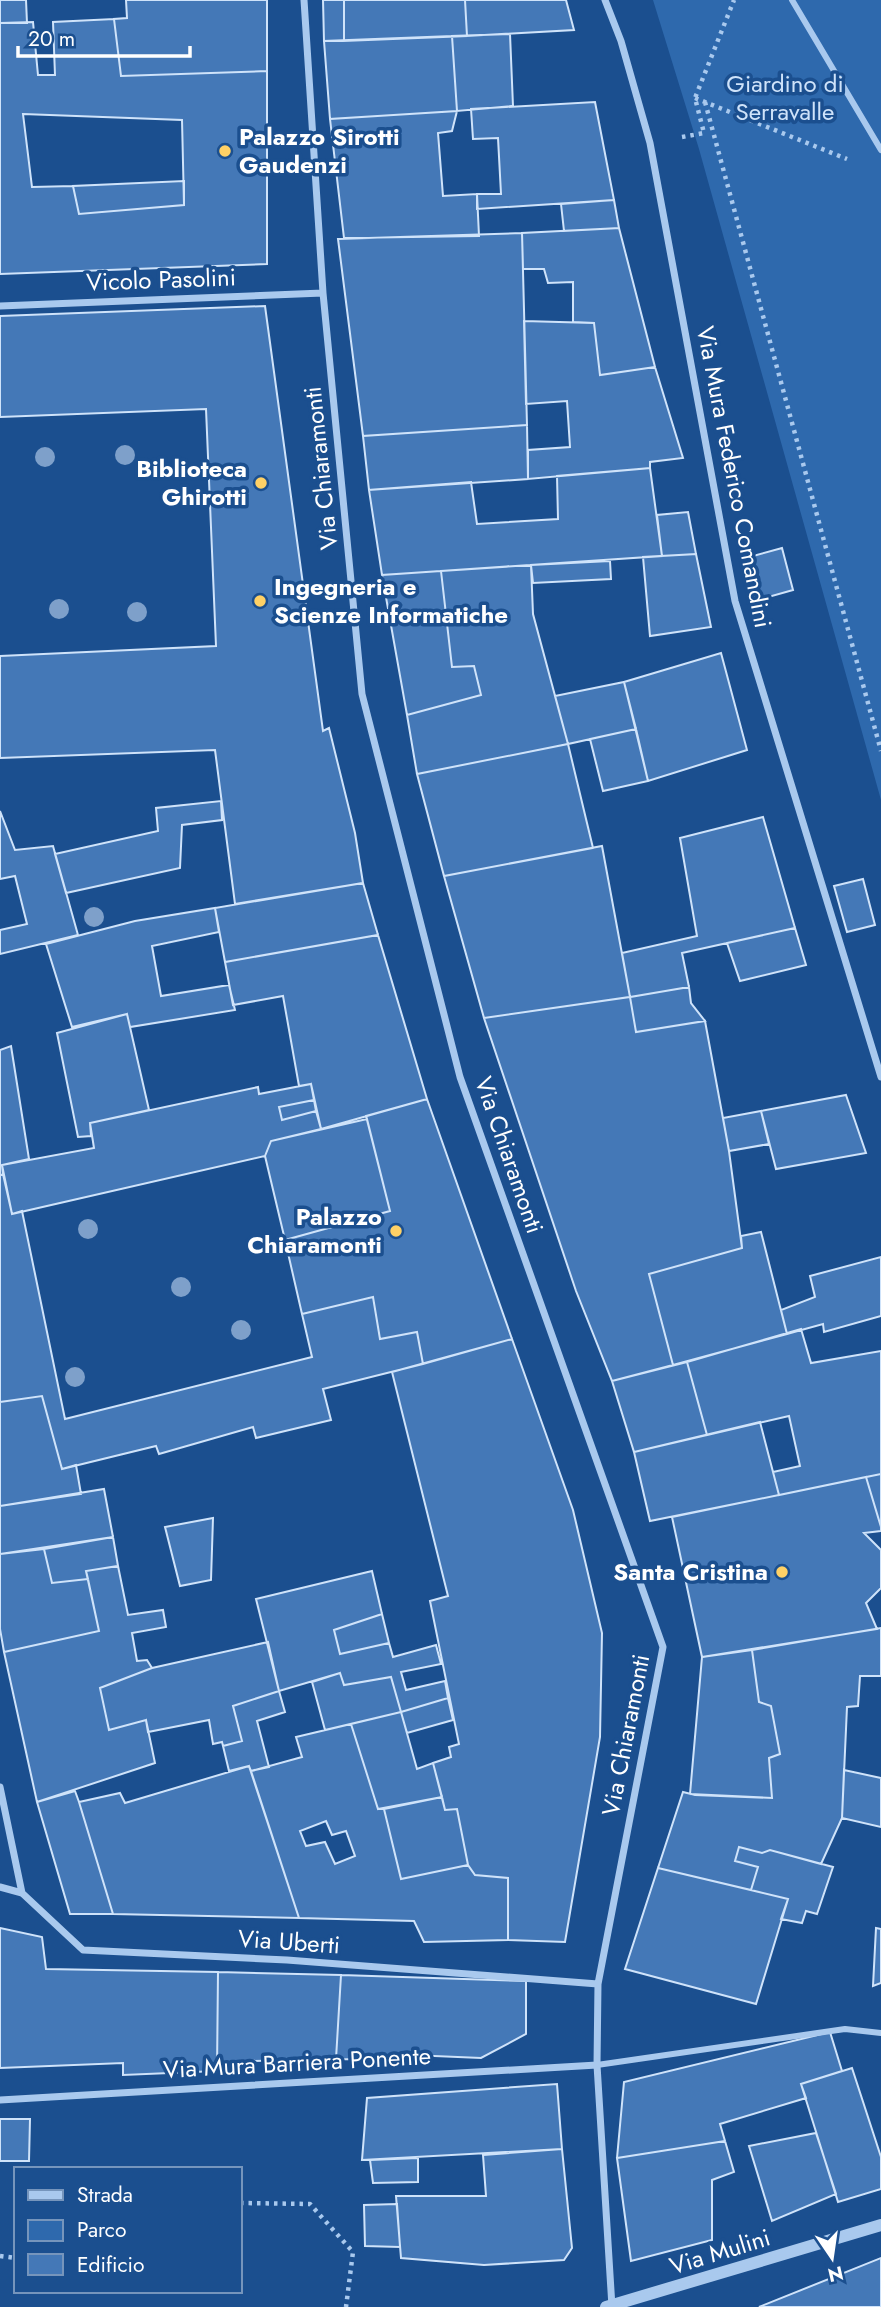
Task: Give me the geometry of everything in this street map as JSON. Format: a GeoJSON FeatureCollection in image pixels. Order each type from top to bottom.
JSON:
{"type":"FeatureCollection","features":[{"type":"Feature","properties":{"kind":"street","name":"Via Chiaramonti"},"geometry":{"type":"LineString","coordinates":[[304,0],[323,293],[362,694],[460,1077],[663,1647],[598,1984],[597,2065],[612,2307]]}},
{"type":"Feature","properties":{"kind":"street","name":"Via Mura Federico Comandini"},"geometry":{"type":"LineString","coordinates":[[605,0],[621,41],[650,144],[734,601],[881,1077]]}},
{"type":"Feature","properties":{"kind":"street"},"geometry":{"type":"LineString","coordinates":[[792,0],[881,150]]}},
{"type":"Feature","properties":{"kind":"street","name":"Vicolo Pasolini"},"geometry":{"type":"LineString","coordinates":[[0,306],[323,293]]}},
{"type":"Feature","properties":{"kind":"street"},"geometry":{"type":"LineString","coordinates":[[0,1787],[22,1893]]}},
{"type":"Feature","properties":{"kind":"street","name":"Via Uberti"},"geometry":{"type":"LineString","coordinates":[[0,1887],[22,1893],[83,1950],[287,1960],[598,1984]]}},
{"type":"Feature","properties":{"kind":"street"},"geometry":{"type":"LineString","coordinates":[[597,2065],[845,2029],[881,2033]]}},
{"type":"Feature","properties":{"kind":"street","name":"Via Mura Barriera Ponente"},"geometry":{"type":"LineString","coordinates":[[0,2100],[597,2065]]}},
{"type":"Feature","properties":{"kind":"street","name":"Via Mulini"},"geometry":{"type":"LineString","coordinates":[[606,2307],[881,2225]]}},
{"type":"Feature","properties":{"kind":"path"},"geometry":{"type":"LineString","coordinates":[[650,144],[704,133],[695,98],[734,0]]}},
{"type":"Feature","properties":{"kind":"path"},"geometry":{"type":"LineString","coordinates":[[695,98],[856,163]]}},
{"type":"Feature","properties":{"kind":"path"},"geometry":{"type":"LineString","coordinates":[[705,102],[881,751]]}},
{"type":"Feature","properties":{"kind":"path"},"geometry":{"type":"LineString","coordinates":[[242,2203],[310,2204],[353,2252],[346,2307]]}},
{"type":"Feature","properties":{"kind":"green space","name":"Giardino di Serravalle"},"geometry":{"type":"Polygon","coordinates":[[[653,0],[881,0],[881,800],[699,149],[653,0]]]}},
{"type":"Feature","properties":{"kind":"building"},"geometry":{"type":"Polygon","coordinates":[[[0,0],[26,0],[27,23],[0,23],[0,0]]]}},
{"type":"Feature","properties":{"kind":"building"},"geometry":{"type":"Polygon","coordinates":[[[126,0],[267,0],[267,71],[121,76],[114,19],[127,18],[126,0]]]}},
{"type":"Feature","properties":{"kind":"building"},"geometry":{"type":"Polygon","coordinates":[[[323,0],[344,0],[344,41],[324,41],[323,0]]]}},
{"type":"Feature","properties":{"kind":"building"},"geometry":{"type":"Polygon","coordinates":[[[344,0],[465,0],[467,36],[344,41],[344,0]]]}},
{"type":"Feature","properties":{"kind":"building"},"geometry":{"type":"Polygon","coordinates":[[[465,0],[566,0],[574,30],[467,36],[465,0]]]}},
{"type":"Feature","properties":{"kind":"building","name":"Palazzo Sirotti Gaudenzi"},"geometry":{"type":"Polygon","coordinates":[[[114,19],[121,76],[267,71],[267,264],[0,274],[0,23],[33,22],[38,75],[55,75],[53,22],[114,19]],[[23,114],[32,187],[73,186],[79,214],[184,205],[182,120],[23,114]]]}},
{"type":"Feature","properties":{"kind":"building"},"geometry":{"type":"Polygon","coordinates":[[[510,34],[513,106],[457,111],[452,36],[510,34]]]}},
{"type":"Feature","properties":{"kind":"building"},"geometry":{"type":"Polygon","coordinates":[[[452,36],[457,111],[330,119],[324,41],[452,36]]]}},
{"type":"Feature","properties":{"kind":"building"},"geometry":{"type":"Polygon","coordinates":[[[595,102],[614,200],[477,209],[477,194],[501,194],[498,138],[473,139],[471,109],[595,102]]]}},
{"type":"Feature","properties":{"kind":"building"},"geometry":{"type":"Polygon","coordinates":[[[457,111],[452,131],[438,133],[443,196],[477,194],[479,236],[344,238],[330,119],[457,111]]]}},
{"type":"Feature","properties":{"kind":"building"},"geometry":{"type":"Polygon","coordinates":[[[184,181],[184,205],[79,214],[73,186],[184,181]]]}},
{"type":"Feature","properties":{"kind":"building"},"geometry":{"type":"Polygon","coordinates":[[[614,200],[619,228],[564,231],[561,204],[614,200]]]}},
{"type":"Feature","properties":{"kind":"building"},"geometry":{"type":"Polygon","coordinates":[[[619,228],[655,367],[600,375],[594,323],[573,322],[573,282],[548,283],[544,269],[523,269],[522,233],[619,228]]]}},
{"type":"Feature","properties":{"kind":"building"},"geometry":{"type":"Polygon","coordinates":[[[522,233],[527,425],[363,436],[338,239],[522,233]]]}},
{"type":"Feature","properties":{"kind":"building","name":"Ingegneria e Scienze Informatiche"},"geometry":{"type":"Polygon","coordinates":[[[265,306],[323,731],[329,728],[355,833],[363,883],[235,904],[215,750],[0,758],[0,656],[216,646],[206,409],[0,417],[0,316],[265,306]]]}},
{"type":"Feature","properties":{"kind":"building"},"geometry":{"type":"Polygon","coordinates":[[[524,321],[594,323],[600,375],[655,367],[683,458],[650,462],[650,468],[528,479],[528,450],[570,447],[567,401],[526,404],[524,321]]]}},
{"type":"Feature","properties":{"kind":"building"},"geometry":{"type":"Polygon","coordinates":[[[527,425],[528,479],[369,490],[363,436],[527,425]]]}},
{"type":"Feature","properties":{"kind":"building"},"geometry":{"type":"Polygon","coordinates":[[[650,468],[662,556],[382,575],[369,490],[471,482],[477,524],[558,519],[557,476],[650,468]]]}},
{"type":"Feature","properties":{"kind":"building"},"geometry":{"type":"Polygon","coordinates":[[[688,512],[696,554],[662,556],[657,515],[688,512]]]}},
{"type":"Feature","properties":{"kind":"building"},"geometry":{"type":"Polygon","coordinates":[[[782,548],[793,590],[754,601],[742,559],[782,548]]]}},
{"type":"Feature","properties":{"kind":"building"},"geometry":{"type":"Polygon","coordinates":[[[696,554],[711,627],[650,636],[643,557],[696,554]]]}},
{"type":"Feature","properties":{"kind":"building"},"geometry":{"type":"Polygon","coordinates":[[[610,561],[611,579],[533,583],[531,565],[610,561]]]}},
{"type":"Feature","properties":{"kind":"building"},"geometry":{"type":"Polygon","coordinates":[[[531,565],[533,614],[568,744],[417,774],[407,715],[481,695],[474,666],[452,667],[441,571],[531,565]]]}},
{"type":"Feature","properties":{"kind":"building"},"geometry":{"type":"Polygon","coordinates":[[[441,571],[452,667],[474,666],[481,695],[407,715],[382,575],[441,571]]]}},
{"type":"Feature","properties":{"kind":"building"},"geometry":{"type":"Polygon","coordinates":[[[721,653],[747,750],[648,781],[624,682],[721,653]]]}},
{"type":"Feature","properties":{"kind":"building"},"geometry":{"type":"Polygon","coordinates":[[[624,682],[636,729],[568,744],[555,696],[624,682]]]}},
{"type":"Feature","properties":{"kind":"building"},"geometry":{"type":"Polygon","coordinates":[[[636,729],[648,781],[603,791],[590,739],[636,729]]]}},
{"type":"Feature","properties":{"kind":"building"},"geometry":{"type":"Polygon","coordinates":[[[568,744],[593,848],[444,876],[417,774],[568,744]]]}},
{"type":"Feature","properties":{"kind":"building"},"geometry":{"type":"Polygon","coordinates":[[[221,801],[222,820],[182,825],[180,868],[66,893],[55,854],[158,831],[156,808],[221,801]]]}},
{"type":"Feature","properties":{"kind":"building"},"geometry":{"type":"Polygon","coordinates":[[[0,811],[15,850],[53,846],[78,935],[0,954],[0,930],[27,924],[15,876],[0,879],[0,811]]]}},
{"type":"Feature","properties":{"kind":"building"},"geometry":{"type":"Polygon","coordinates":[[[763,817],[795,928],[682,953],[689,987],[630,997],[622,953],[697,936],[680,838],[763,817]]]}},
{"type":"Feature","properties":{"kind":"building"},"geometry":{"type":"Polygon","coordinates":[[[602,846],[630,997],[484,1018],[444,876],[602,846]]]}},
{"type":"Feature","properties":{"kind":"building"},"geometry":{"type":"Polygon","coordinates":[[[863,879],[875,925],[847,932],[834,886],[863,879]]]}},
{"type":"Feature","properties":{"kind":"building"},"geometry":{"type":"Polygon","coordinates":[[[363,883],[378,935],[225,962],[215,908],[363,883]]]}},
{"type":"Feature","properties":{"kind":"building"},"geometry":{"type":"Polygon","coordinates":[[[215,908],[219,932],[152,946],[161,996],[229,985],[235,1010],[130,1027],[127,1014],[72,1027],[46,944],[135,921],[215,908]]]}},
{"type":"Feature","properties":{"kind":"building"},"geometry":{"type":"Polygon","coordinates":[[[795,928],[806,965],[740,981],[727,943],[795,928]]]}},
{"type":"Feature","properties":{"kind":"building"},"geometry":{"type":"Polygon","coordinates":[[[378,935],[427,1099],[321,1129],[311,1084],[299,1086],[283,996],[233,1005],[225,962],[378,935]]]}},
{"type":"Feature","properties":{"kind":"building"},"geometry":{"type":"Polygon","coordinates":[[[689,987],[691,1003],[705,1021],[636,1032],[630,997],[689,987]]]}},
{"type":"Feature","properties":{"kind":"building"},"geometry":{"type":"Polygon","coordinates":[[[630,997],[636,1032],[705,1021],[729,1151],[742,1248],[649,1274],[673,1365],[612,1381],[576,1291],[484,1018],[630,997]]]}},
{"type":"Feature","properties":{"kind":"building"},"geometry":{"type":"Polygon","coordinates":[[[127,1014],[149,1110],[90,1123],[91,1136],[78,1137],[57,1033],[127,1014]]]}},
{"type":"Feature","properties":{"kind":"building"},"geometry":{"type":"Polygon","coordinates":[[[11,1046],[29,1159],[2,1165],[3,1174],[0,1175],[0,1050],[11,1046]]]}},
{"type":"Feature","properties":{"kind":"building"},"geometry":{"type":"Polygon","coordinates":[[[311,1084],[314,1100],[279,1107],[282,1120],[316,1111],[321,1129],[271,1141],[265,1156],[12,1214],[2,1165],[94,1148],[90,1123],[258,1087],[259,1094],[311,1084]]]}},
{"type":"Feature","properties":{"kind":"building"},"geometry":{"type":"Polygon","coordinates":[[[846,1095],[866,1153],[776,1169],[761,1111],[846,1095]]]}},
{"type":"Feature","properties":{"kind":"building","name":"Palazzo Chiaramonti"},"geometry":{"type":"Polygon","coordinates":[[[427,1099],[512,1339],[423,1364],[417,1332],[380,1339],[373,1297],[302,1314],[285,1240],[390,1211],[366,1116],[427,1099]]]}},
{"type":"Feature","properties":{"kind":"building"},"geometry":{"type":"Polygon","coordinates":[[[314,1100],[316,1111],[282,1120],[279,1107],[314,1100]]]}},
{"type":"Feature","properties":{"kind":"building"},"geometry":{"type":"Polygon","coordinates":[[[761,1111],[769,1144],[729,1151],[723,1118],[761,1111]]]}},
{"type":"Feature","properties":{"kind":"building"},"geometry":{"type":"Polygon","coordinates":[[[367,1119],[390,1211],[285,1240],[265,1156],[271,1141],[367,1119]]]}},
{"type":"Feature","properties":{"kind":"building"},"geometry":{"type":"Polygon","coordinates":[[[3,1174],[12,1214],[22,1211],[65,1419],[312,1357],[302,1314],[373,1297],[380,1339],[417,1332],[423,1364],[323,1389],[331,1420],[256,1438],[253,1427],[159,1454],[156,1446],[62,1469],[42,1396],[0,1402],[0,1175],[3,1174]]]}},
{"type":"Feature","properties":{"kind":"building"},"geometry":{"type":"Polygon","coordinates":[[[761,1232],[787,1334],[673,1365],[649,1274],[742,1248],[741,1236],[761,1232]]]}},
{"type":"Feature","properties":{"kind":"building"},"geometry":{"type":"Polygon","coordinates":[[[881,1257],[881,1316],[824,1332],[823,1324],[787,1334],[781,1310],[815,1297],[810,1276],[881,1257]]]}},
{"type":"Feature","properties":{"kind":"building"},"geometry":{"type":"Polygon","coordinates":[[[801,1329],[811,1363],[881,1351],[881,1474],[779,1495],[773,1472],[800,1466],[789,1416],[707,1435],[687,1362],[801,1329]]]}},
{"type":"Feature","properties":{"kind":"building"},"geometry":{"type":"Polygon","coordinates":[[[512,1339],[573,1510],[602,1633],[600,1737],[565,1942],[508,1940],[508,1878],[475,1875],[468,1865],[457,1809],[445,1810],[433,1763],[451,1757],[449,1747],[459,1744],[430,1601],[448,1596],[392,1372],[512,1339]]]}},
{"type":"Feature","properties":{"kind":"building"},"geometry":{"type":"Polygon","coordinates":[[[687,1362],[707,1435],[634,1452],[612,1381],[687,1362]]]}},
{"type":"Feature","properties":{"kind":"building"},"geometry":{"type":"Polygon","coordinates":[[[42,1396],[62,1469],[76,1465],[81,1494],[0,1506],[0,1402],[42,1396]]]}},
{"type":"Feature","properties":{"kind":"building"},"geometry":{"type":"Polygon","coordinates":[[[760,1422],[779,1495],[650,1521],[634,1452],[760,1422]]]}},
{"type":"Feature","properties":{"kind":"building"},"geometry":{"type":"Polygon","coordinates":[[[881,1474],[881,1527],[866,1477],[881,1474]]]}},
{"type":"Feature","properties":{"kind":"building","name":"Santa Cristina"},"geometry":{"type":"Polygon","coordinates":[[[866,1477],[881,1527],[881,1531],[864,1533],[881,1550],[881,1588],[866,1603],[877,1629],[702,1657],[672,1517],[866,1477]]]}},
{"type":"Feature","properties":{"kind":"building"},"geometry":{"type":"Polygon","coordinates":[[[104,1489],[113,1537],[0,1554],[0,1506],[104,1489]]]}},
{"type":"Feature","properties":{"kind":"building"},"geometry":{"type":"Polygon","coordinates":[[[213,1518],[211,1580],[180,1586],[165,1527],[213,1518]]]}},
{"type":"Feature","properties":{"kind":"building"},"geometry":{"type":"Polygon","coordinates":[[[113,1537],[118,1566],[86,1571],[88,1579],[52,1583],[44,1549],[113,1537]]]}},
{"type":"Feature","properties":{"kind":"building"},"geometry":{"type":"Polygon","coordinates":[[[44,1549],[52,1583],[88,1579],[99,1631],[4,1652],[0,1629],[0,1554],[44,1549]]]}},
{"type":"Feature","properties":{"kind":"building"},"geometry":{"type":"Polygon","coordinates":[[[118,1566],[128,1615],[163,1610],[166,1627],[132,1633],[137,1661],[147,1660],[152,1668],[100,1688],[109,1730],[146,1720],[155,1763],[37,1802],[4,1652],[99,1631],[86,1571],[118,1566]]]}},
{"type":"Feature","properties":{"kind":"building"},"geometry":{"type":"Polygon","coordinates":[[[372,1571],[382,1614],[334,1630],[340,1654],[389,1643],[393,1657],[436,1645],[441,1664],[401,1672],[406,1690],[445,1681],[448,1698],[401,1712],[391,1677],[344,1685],[340,1673],[279,1691],[256,1599],[372,1571]]]}},
{"type":"Feature","properties":{"kind":"building"},"geometry":{"type":"Polygon","coordinates":[[[382,1614],[389,1643],[340,1654],[334,1630],[382,1614]]]}},
{"type":"Feature","properties":{"kind":"building"},"geometry":{"type":"Polygon","coordinates":[[[881,1628],[881,1676],[860,1676],[858,1706],[847,1707],[842,1818],[821,1864],[770,1850],[762,1853],[739,1847],[735,1861],[758,1867],[751,1890],[658,1868],[683,1792],[695,1795],[772,1798],[769,1758],[780,1754],[771,1706],[759,1702],[752,1650],[881,1628]]]}},
{"type":"Feature","properties":{"kind":"building"},"geometry":{"type":"Polygon","coordinates":[[[268,1642],[279,1691],[233,1706],[242,1741],[223,1746],[222,1742],[213,1744],[209,1720],[148,1732],[146,1720],[109,1730],[100,1688],[152,1668],[268,1642]]]}},
{"type":"Feature","properties":{"kind":"building"},"geometry":{"type":"Polygon","coordinates":[[[752,1650],[759,1702],[771,1706],[780,1754],[769,1758],[772,1798],[690,1794],[702,1657],[752,1650]]]}},
{"type":"Feature","properties":{"kind":"building"},"geometry":{"type":"Polygon","coordinates":[[[340,1673],[344,1685],[391,1677],[401,1712],[325,1730],[312,1682],[340,1673]]]}},
{"type":"Feature","properties":{"kind":"building"},"geometry":{"type":"Polygon","coordinates":[[[279,1691],[285,1712],[257,1721],[269,1767],[251,1771],[249,1766],[229,1771],[223,1746],[242,1741],[233,1706],[279,1691]]]}},
{"type":"Feature","properties":{"kind":"building"},"geometry":{"type":"Polygon","coordinates":[[[448,1698],[453,1720],[407,1733],[401,1712],[448,1698]]]}},
{"type":"Feature","properties":{"kind":"building"},"geometry":{"type":"Polygon","coordinates":[[[401,1712],[417,1769],[433,1763],[442,1797],[378,1809],[351,1724],[401,1712]]]}},
{"type":"Feature","properties":{"kind":"building"},"geometry":{"type":"Polygon","coordinates":[[[351,1724],[378,1809],[384,1809],[401,1879],[468,1865],[475,1875],[508,1878],[508,1940],[424,1942],[414,1921],[299,1918],[251,1771],[302,1757],[296,1737],[351,1724]],[[326,1821],[300,1831],[306,1846],[325,1842],[335,1864],[355,1856],[346,1831],[332,1835],[326,1821]]]}},
{"type":"Feature","properties":{"kind":"building"},"geometry":{"type":"Polygon","coordinates":[[[249,1766],[299,1918],[113,1914],[79,1802],[120,1793],[125,1803],[249,1766]]]}},
{"type":"Feature","properties":{"kind":"building"},"geometry":{"type":"Polygon","coordinates":[[[844,1770],[881,1778],[881,1827],[842,1818],[844,1770]]]}},
{"type":"Feature","properties":{"kind":"building"},"geometry":{"type":"Polygon","coordinates":[[[75,1791],[113,1914],[70,1914],[37,1802],[75,1791]]]}},
{"type":"Feature","properties":{"kind":"building"},"geometry":{"type":"Polygon","coordinates":[[[442,1797],[445,1810],[457,1809],[468,1865],[401,1879],[384,1809],[442,1797]]]}},
{"type":"Feature","properties":{"kind":"building"},"geometry":{"type":"Polygon","coordinates":[[[739,1847],[762,1853],[770,1850],[833,1867],[817,1914],[806,1911],[802,1923],[781,1919],[788,1899],[751,1890],[758,1867],[735,1861],[739,1847]]]}},
{"type":"Feature","properties":{"kind":"building"},"geometry":{"type":"Polygon","coordinates":[[[658,1868],[788,1899],[756,2004],[625,1969],[658,1868]]]}},
{"type":"Feature","properties":{"kind":"building"},"geometry":{"type":"Polygon","coordinates":[[[0,1928],[42,1937],[46,1969],[218,1972],[217,2071],[123,2075],[123,2063],[0,2068],[0,1928]]]}},
{"type":"Feature","properties":{"kind":"building"},"geometry":{"type":"Polygon","coordinates":[[[876,1928],[881,1929],[881,1983],[873,1986],[876,1928]]]}},
{"type":"Feature","properties":{"kind":"building"},"geometry":{"type":"Polygon","coordinates":[[[218,1972],[341,1975],[336,2059],[249,2061],[248,2070],[217,2071],[218,1972]]]}},
{"type":"Feature","properties":{"kind":"building"},"geometry":{"type":"Polygon","coordinates":[[[341,1975],[526,1981],[526,2034],[481,2058],[411,2055],[407,2060],[336,2059],[341,1975]]]}},
{"type":"Feature","properties":{"kind":"building"},"geometry":{"type":"Polygon","coordinates":[[[830,2032],[842,2071],[801,2084],[806,2098],[720,2124],[725,2141],[617,2158],[624,2082],[830,2032]]]}},
{"type":"Feature","properties":{"kind":"building"},"geometry":{"type":"Polygon","coordinates":[[[852,2068],[881,2157],[881,2189],[838,2202],[801,2084],[852,2068]]]}},
{"type":"Feature","properties":{"kind":"building"},"geometry":{"type":"Polygon","coordinates":[[[557,2084],[562,2149],[362,2160],[367,2098],[557,2084]]]}},
{"type":"Feature","properties":{"kind":"building"},"geometry":{"type":"Polygon","coordinates":[[[0,2119],[30,2119],[29,2161],[0,2161],[0,2119]]]}},
{"type":"Feature","properties":{"kind":"building"},"geometry":{"type":"Polygon","coordinates":[[[816,2133],[836,2194],[772,2221],[749,2146],[816,2133]]]}},
{"type":"Feature","properties":{"kind":"building"},"geometry":{"type":"Polygon","coordinates":[[[725,2141],[734,2172],[712,2180],[712,2240],[631,2261],[617,2158],[725,2141]]]}},
{"type":"Feature","properties":{"kind":"building"},"geometry":{"type":"Polygon","coordinates":[[[562,2149],[572,2248],[564,2260],[484,2265],[401,2258],[396,2196],[486,2196],[483,2155],[562,2149]]]}},
{"type":"Feature","properties":{"kind":"building"},"geometry":{"type":"Polygon","coordinates":[[[418,2158],[418,2182],[373,2183],[370,2160],[418,2158]]]}},
{"type":"Feature","properties":{"kind":"building"},"geometry":{"type":"Polygon","coordinates":[[[397,2204],[400,2247],[365,2246],[364,2205],[397,2204]]]}},
{"type":"Feature","properties":{"kind":"building"},"geometry":{"type":"Polygon","coordinates":[[[881,2258],[881,2307],[759,2307],[881,2258]]]}},
{"type":"Feature","properties":{"kind":"place","name":"Palazzo Sirotti Gaudenzi"},"geometry":{"type":"Point","coordinates":[225,151]}},
{"type":"Feature","properties":{"kind":"place","name":"Biblioteca Ghirotti"},"geometry":{"type":"Point","coordinates":[261,483]}},
{"type":"Feature","properties":{"kind":"place","name":"Ingegneria e Scienze Informatiche"},"geometry":{"type":"Point","coordinates":[260,601]}},
{"type":"Feature","properties":{"kind":"place","name":"Palazzo Chiaramonti"},"geometry":{"type":"Point","coordinates":[396,1231]}},
{"type":"Feature","properties":{"kind":"place","name":"Santa Cristina"},"geometry":{"type":"Point","coordinates":[782,1572]}}]}
